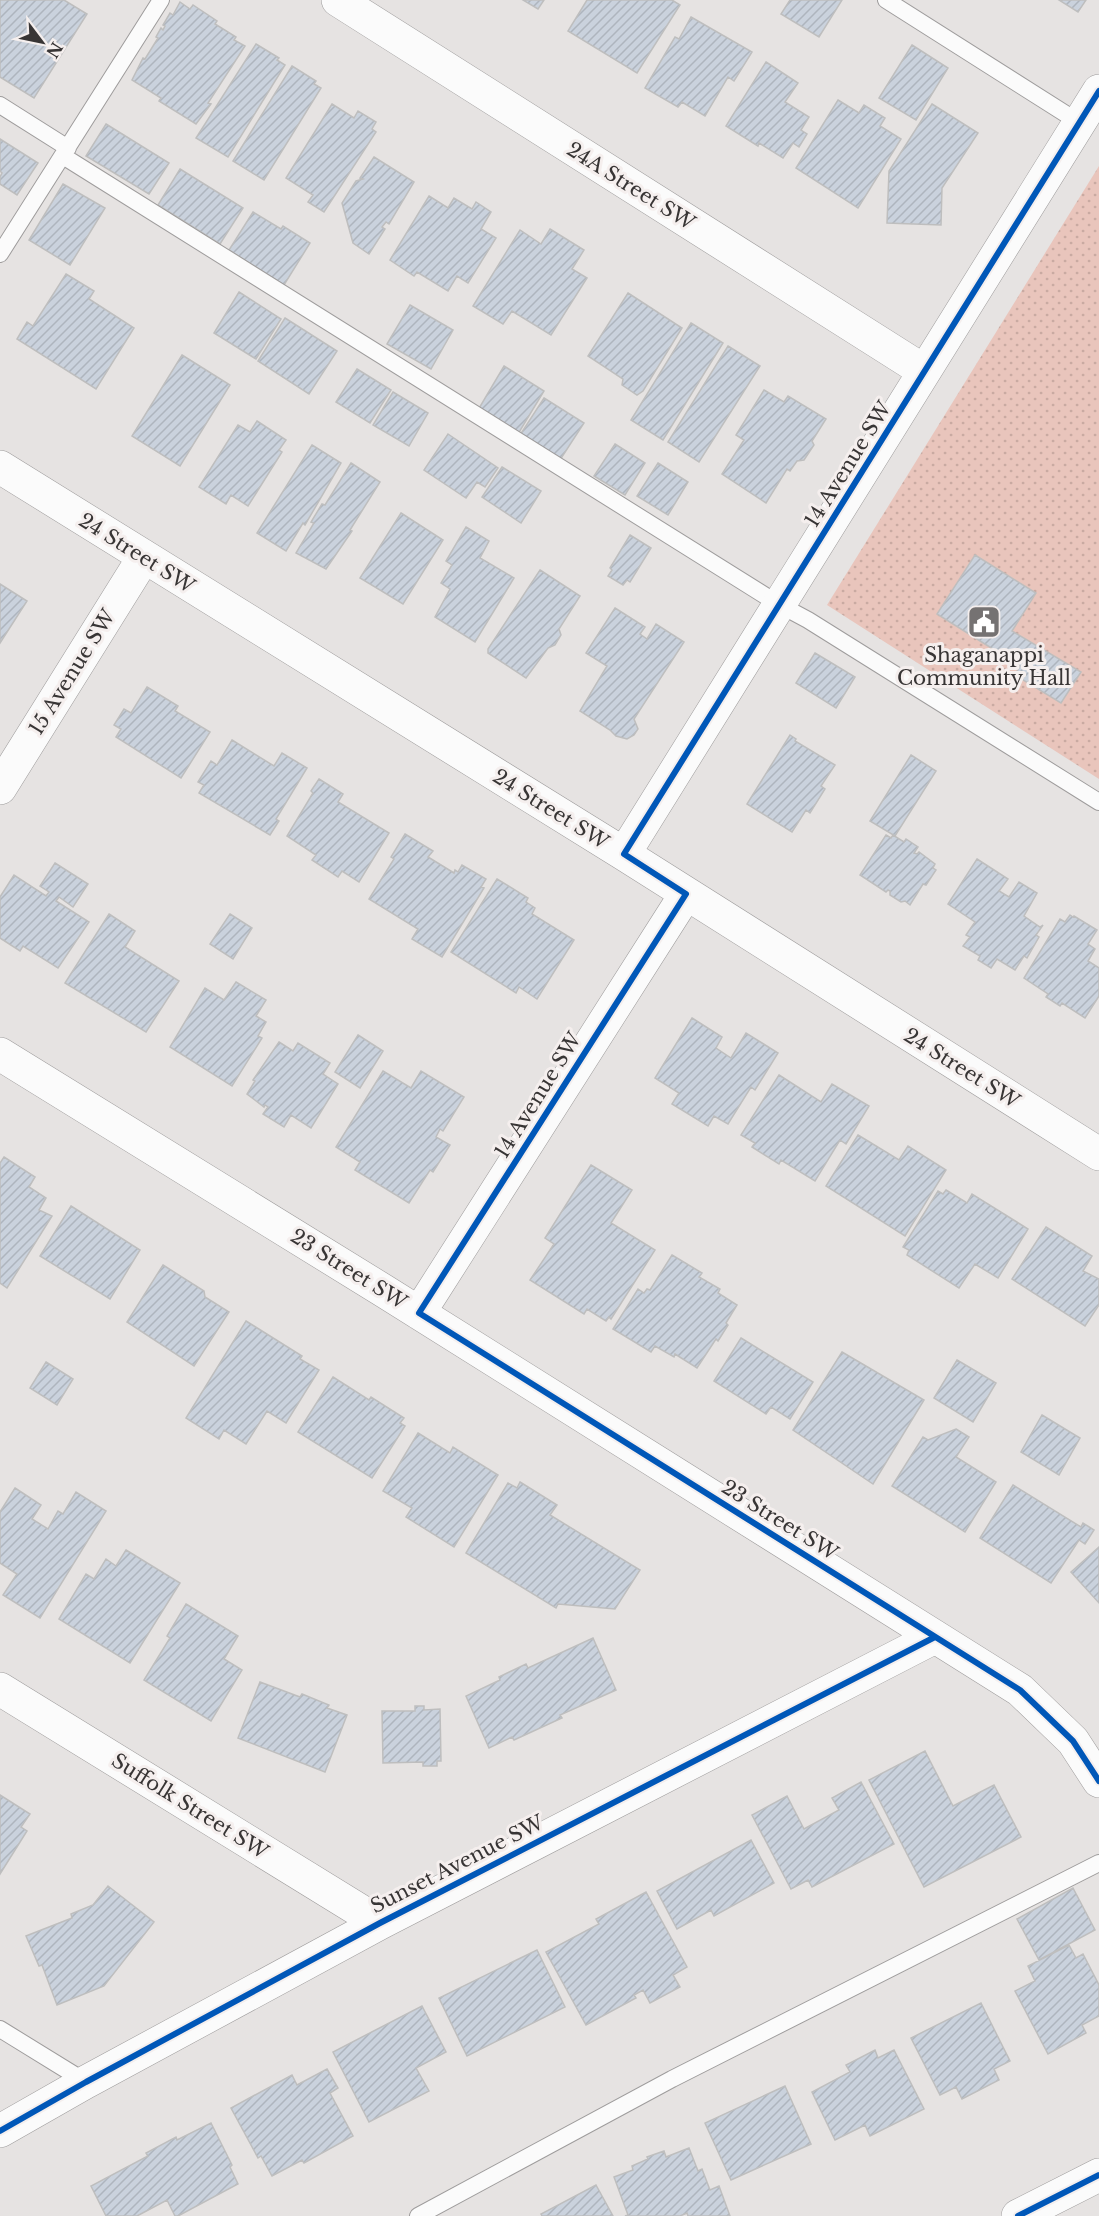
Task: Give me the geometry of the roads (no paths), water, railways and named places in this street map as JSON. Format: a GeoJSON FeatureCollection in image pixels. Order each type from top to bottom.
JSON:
{"type":"FeatureCollection","features":[{"type":"Feature","properties":{"kind":"street","name":"24A Street SW"},"geometry":{"type":"LineString","coordinates":[[338,0],[924,371]]}},
{"type":"Feature","properties":{"kind":"street","name":"14 Avenue SW"},"geometry":{"type":"LineString","coordinates":[[624,854],[1099,91]]}},
{"type":"Feature","properties":{"kind":"street","name":"24 Street SW"},"geometry":{"type":"LineString","coordinates":[[0,467],[624,854],[1099,1154]]}},
{"type":"Feature","properties":{"kind":"street","name":"15 Avenue SW"},"geometry":{"type":"LineString","coordinates":[[0,788],[144,557]]}},
{"type":"Feature","properties":{"kind":"street","name":"14 Avenue SW"},"geometry":{"type":"LineString","coordinates":[[419,1313],[686,894]]}},
{"type":"Feature","properties":{"kind":"street","name":"23 Street SW"},"geometry":{"type":"LineString","coordinates":[[0,1054],[419,1313],[1020,1690],[1073,1741],[1099,1781]]}},
{"type":"Feature","properties":{"kind":"street","name":"Sunset Avenue SW"},"geometry":{"type":"LineString","coordinates":[[0,2131],[380,1923],[935,1637]]}},
{"type":"Feature","properties":{"kind":"street","name":"Suffolk Street SW"},"geometry":{"type":"LineString","coordinates":[[0,1689],[380,1923]]}},
{"type":"Feature","properties":{"kind":"street"},"geometry":{"type":"LineString","coordinates":[[1018,2216],[1099,2175]]}},
{"type":"Feature","properties":{"kind":"lane"},"geometry":{"type":"LineString","coordinates":[[0,254],[161,0]]}},
{"type":"Feature","properties":{"kind":"lane"},"geometry":{"type":"LineString","coordinates":[[886,0],[1080,123]]}},
{"type":"Feature","properties":{"kind":"lane"},"geometry":{"type":"LineString","coordinates":[[0,105],[65,152],[780,605],[808,620],[1099,802]]}},
{"type":"Feature","properties":{"kind":"lane"},"geometry":{"type":"LineString","coordinates":[[418,2216],[682,2073],[1099,1863]]}},
{"type":"Feature","properties":{"kind":"lane"},"geometry":{"type":"LineString","coordinates":[[0,2029],[86,2082]]}},
{"type":"Feature","properties":{"kind":"place","name":"Shaganappi Community Hall"},"geometry":{"type":"Point","coordinates":[984,622]}}]}
